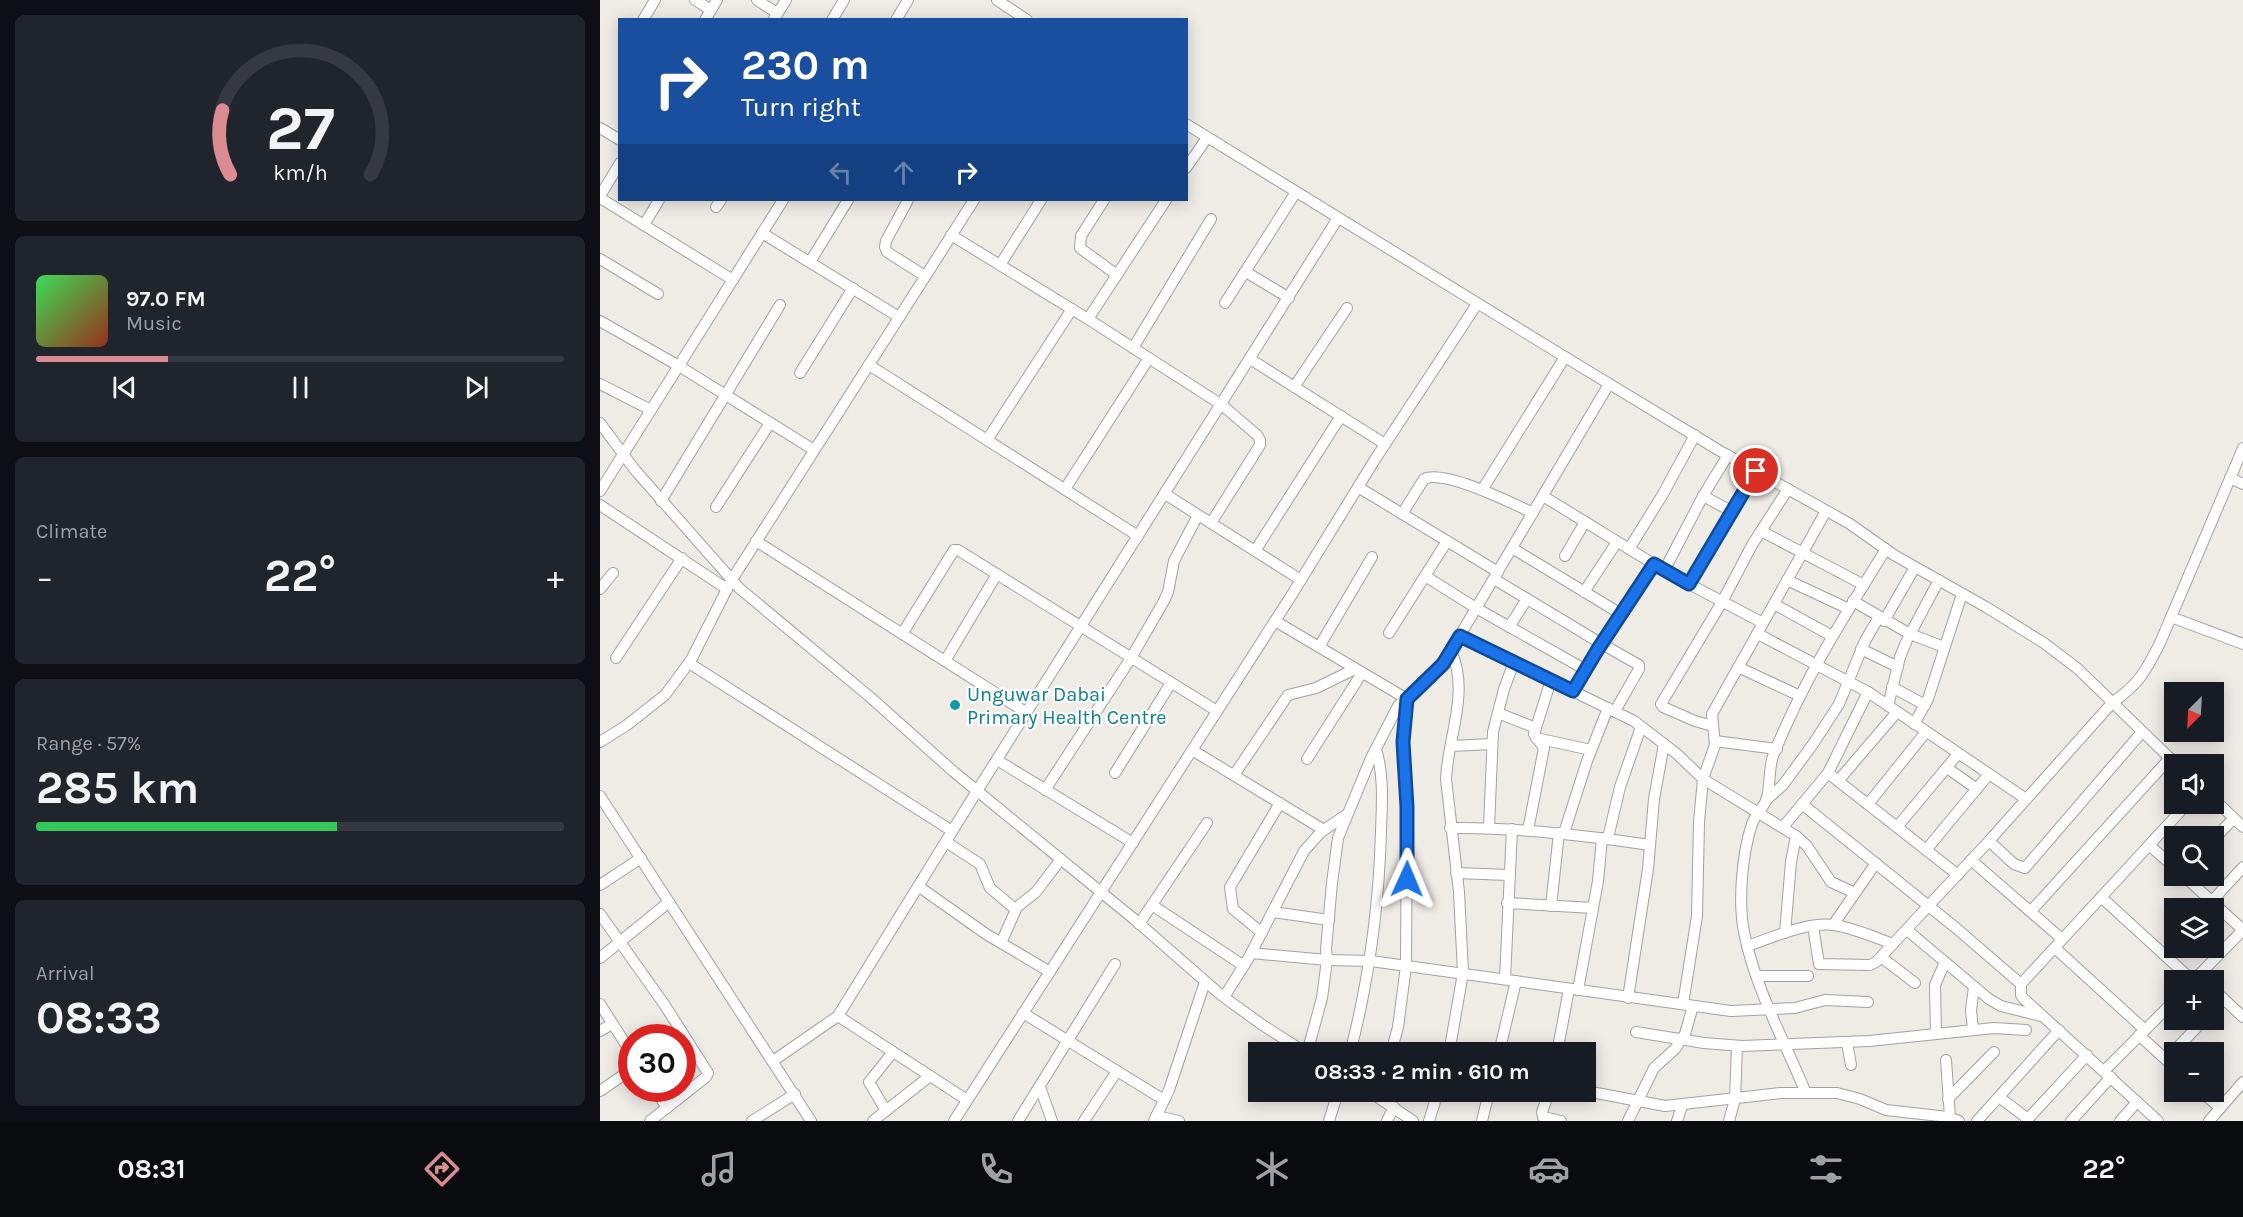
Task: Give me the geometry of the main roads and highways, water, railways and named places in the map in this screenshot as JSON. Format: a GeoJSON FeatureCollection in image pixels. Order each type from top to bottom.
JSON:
{"type":"FeatureCollection","features":[{"type":"Feature","properties":{"kind":"place","name":"Unguwar Dabai Primary Health Centre"},"geometry":{"type":"Point","coordinates":[955,705]}}]}
